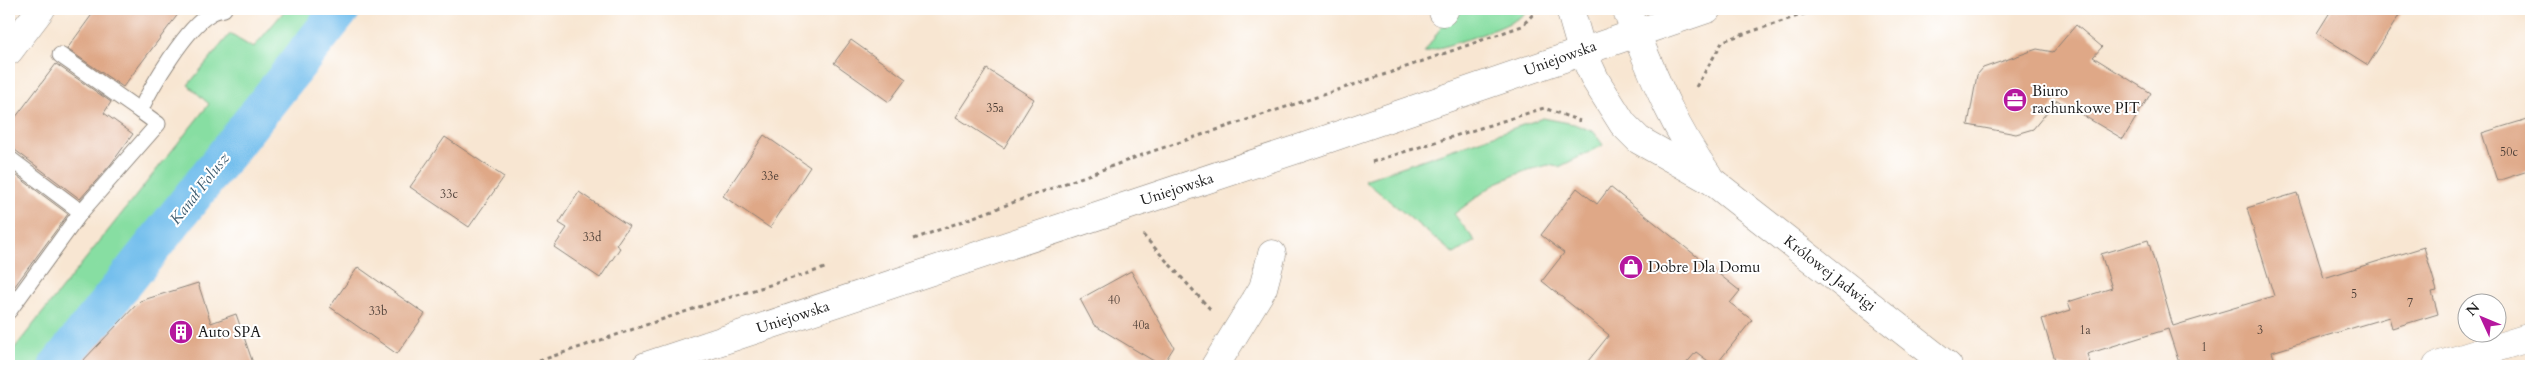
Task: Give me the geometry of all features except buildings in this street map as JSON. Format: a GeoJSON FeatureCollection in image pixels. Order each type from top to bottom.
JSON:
{"type":"FeatureCollection","features":[{"type":"Feature","properties":{"kind":"main road"},"geometry":{"type":"LineString","coordinates":[[9,51],[41,9]]}},
{"type":"Feature","properties":{"kind":"main road","name":"Królowej Jadwigi"},"geometry":{"type":"LineString","coordinates":[[1570,9],[1582,51],[1605,98],[1623,124],[1639,140],[1712,181],[1948,366]]}},
{"type":"Feature","properties":{"kind":"main road","name":"Uniejowska"},"geometry":{"type":"LineString","coordinates":[[646,366],[1292,151],[1582,51],[1631,21],[1707,9]]}},
{"type":"Feature","properties":{"kind":"main road","name":"Królowej Jadwigi"},"geometry":{"type":"LineString","coordinates":[[1631,21],[1670,115],[1688,147],[1712,181]]}},
{"type":"Feature","properties":{"kind":"main road"},"geometry":{"type":"LineString","coordinates":[[1215,366],[1263,288],[1272,254]]}},
{"type":"Feature","properties":{"kind":"main road"},"geometry":{"type":"LineString","coordinates":[[2436,366],[2531,337]]}},
{"type":"Feature","properties":{"kind":"lane"},"geometry":{"type":"LineString","coordinates":[[140,111],[153,82],[197,23],[213,10]]}},
{"type":"Feature","properties":{"kind":"lane"},"geometry":{"type":"LineString","coordinates":[[10,307],[82,212],[158,124],[60,55]]}},
{"type":"Feature","properties":{"kind":"lane"},"geometry":{"type":"LineString","coordinates":[[9,158],[82,212]]}},
{"type":"Feature","properties":{"kind":"path"},"geometry":{"type":"LineString","coordinates":[[908,241],[1153,151],[1388,73],[1522,26],[1537,9]]}},
{"type":"Feature","properties":{"kind":"path"},"geometry":{"type":"LineString","coordinates":[[1693,92],[1723,41],[1819,9]]}},
{"type":"Feature","properties":{"kind":"path"},"geometry":{"type":"LineString","coordinates":[[1143,234],[1234,337]]}},
{"type":"Feature","properties":{"kind":"path"},"geometry":{"type":"LineString","coordinates":[[524,366],[705,305],[826,268]]}},
{"type":"Feature","properties":{"kind":"green space"},"geometry":{"type":"Polygon","coordinates":[[[286,9],[324,9],[75,320],[42,366],[9,366],[9,355],[209,104],[188,85],[230,34],[253,48],[286,9]]]}},
{"type":"Feature","properties":{"kind":"green space"},"geometry":{"type":"Polygon","coordinates":[[[1453,9],[1528,9],[1522,16],[1497,29],[1424,53],[1453,9]]]}},
{"type":"Feature","properties":{"kind":"green space"},"geometry":{"type":"Polygon","coordinates":[[[1543,118],[1574,124],[1594,132],[1603,145],[1559,167],[1548,165],[1525,171],[1496,183],[1454,214],[1475,241],[1454,254],[1364,180],[1543,118]]]}},
{"type":"Feature","properties":{"kind":"waterway","name":"Kanał Folusz"},"geometry":{"type":"LineString","coordinates":[[58,366],[341,9]]}},
{"type":"Feature","properties":{"kind":"place","name":"Biuro rachunkowe PIT"},"geometry":{"type":"Point","coordinates":[2015,100]}},
{"type":"Feature","properties":{"kind":"place","name":"Dobre Dla Domu"},"geometry":{"type":"Point","coordinates":[1631,267]}},
{"type":"Feature","properties":{"kind":"place","name":"Auto SPA"},"geometry":{"type":"Point","coordinates":[181,332]}}]}
